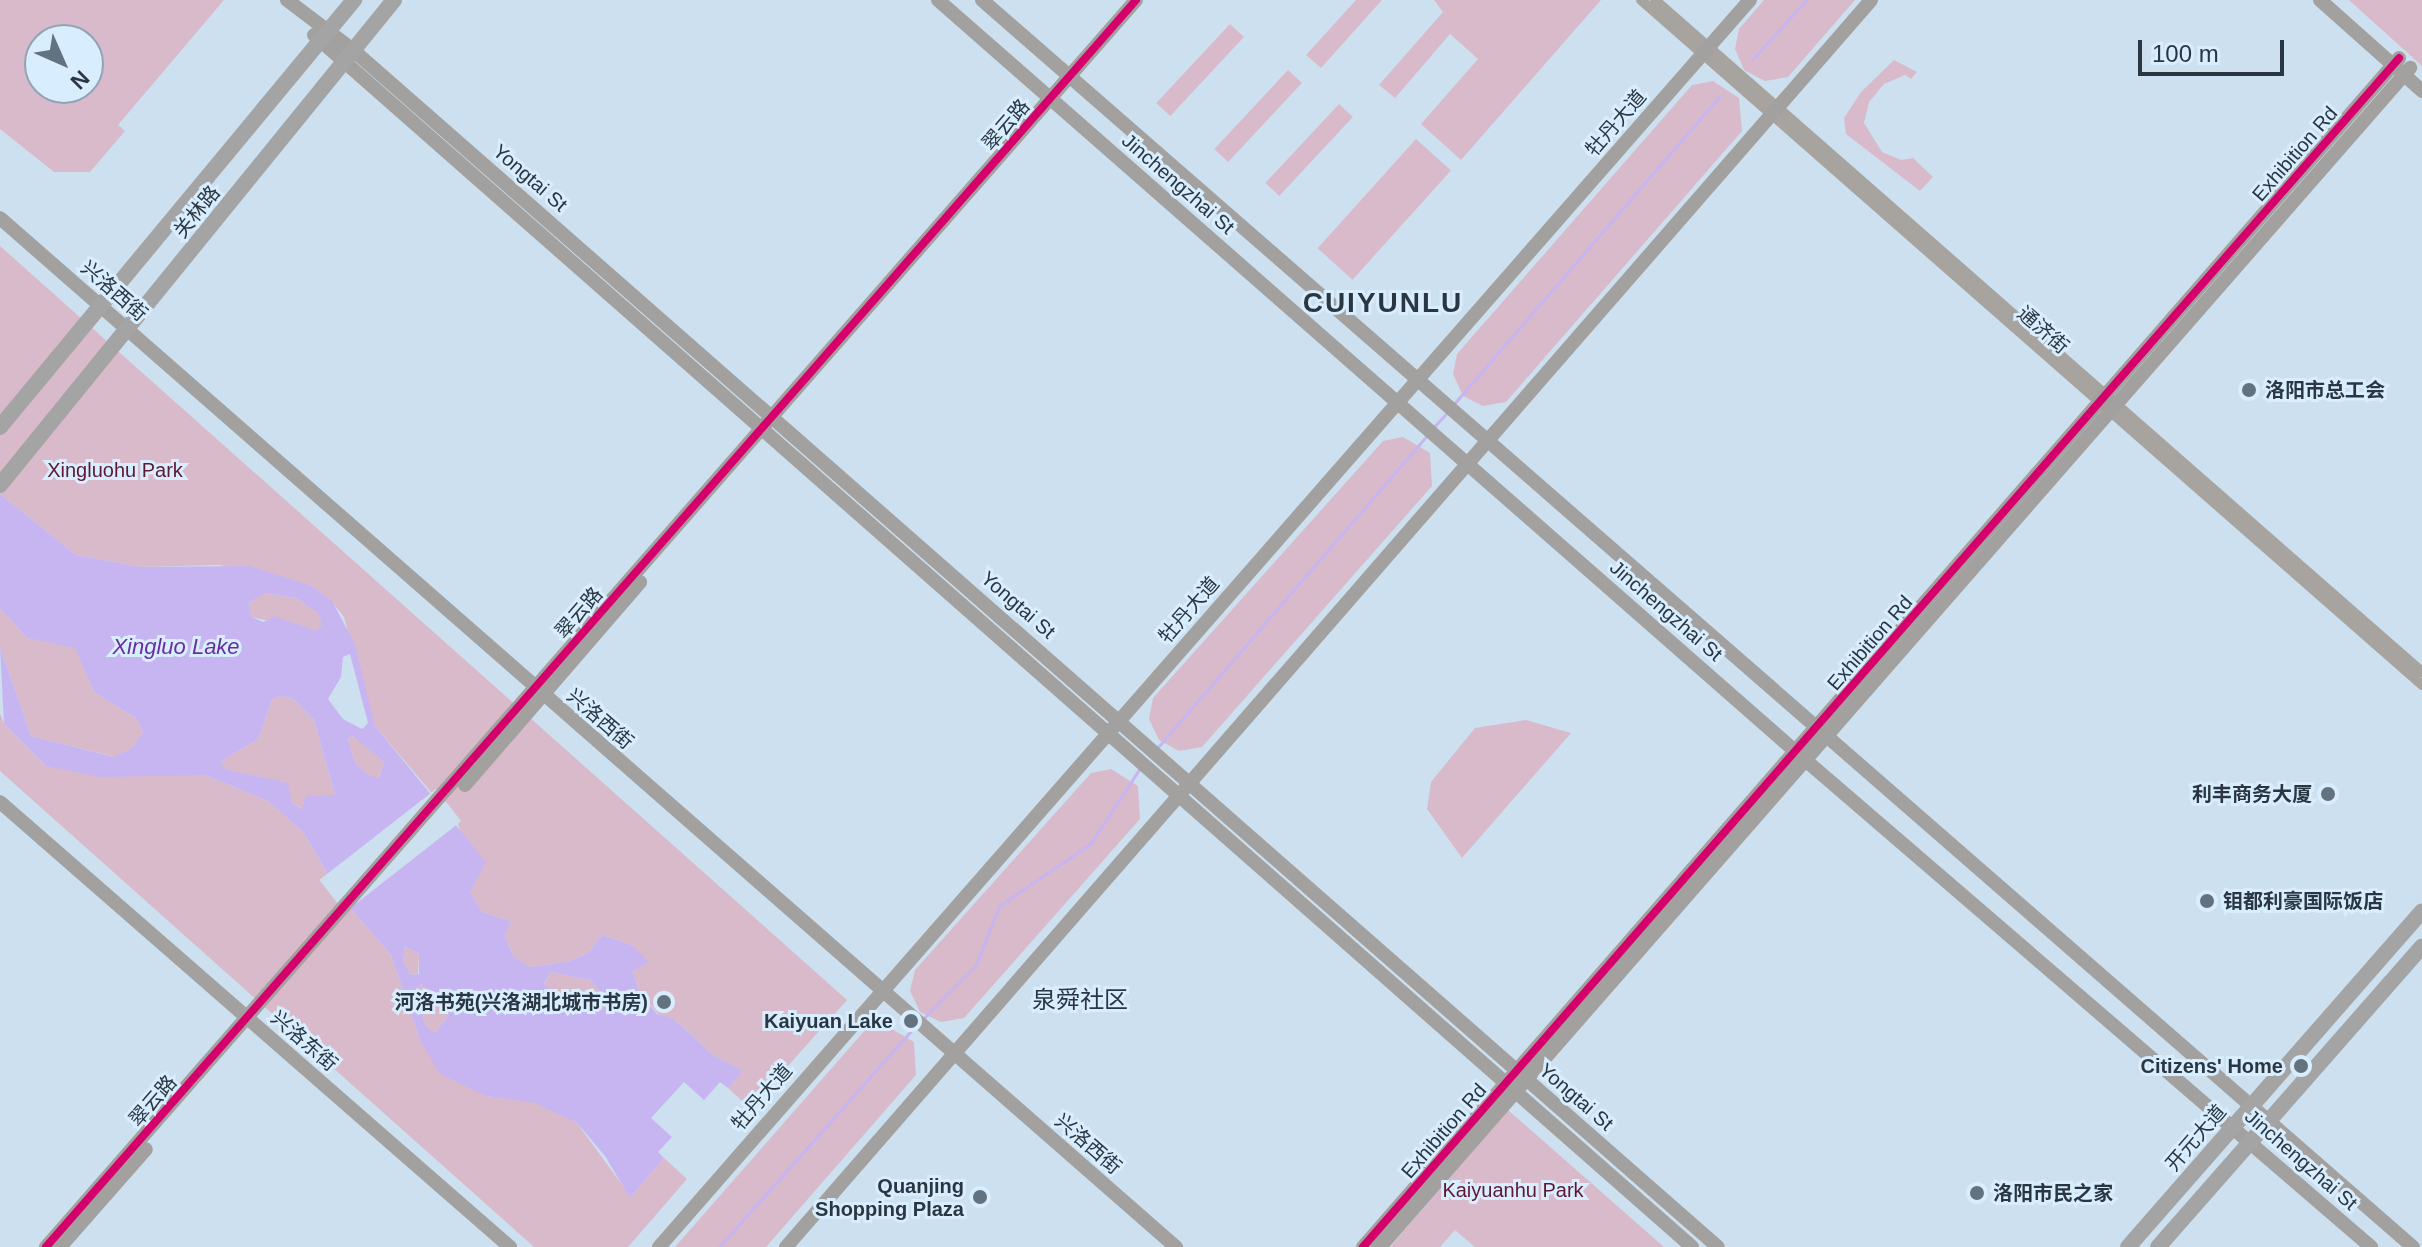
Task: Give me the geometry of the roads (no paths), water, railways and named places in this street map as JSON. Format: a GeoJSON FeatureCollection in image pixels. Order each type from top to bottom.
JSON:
{"type":"FeatureCollection","features":[{"type":"Feature","properties":{"kind":"main road","name":"Yongtai St"},"geometry":{"type":"LineString","coordinates":[[274,0],[323,37],[353,50],[1718,1247]]}},
{"type":"Feature","properties":{"kind":"main road","name":"Yongtai St"},"geometry":{"type":"LineString","coordinates":[[287,0],[323,37],[342,64],[1692,1247]]}},
{"type":"Feature","properties":{"kind":"main road","name":"关林路"},"geometry":{"type":"LineString","coordinates":[[1,426],[96,307],[354,0]]}},
{"type":"Feature","properties":{"kind":"main road","name":"关林路"},"geometry":{"type":"LineString","coordinates":[[0,485],[394,0]]}},
{"type":"Feature","properties":{"kind":"main road","name":"Jinchengzhai St"},"geometry":{"type":"LineString","coordinates":[[938,0],[1801,756],[2371,1247]]}},
{"type":"Feature","properties":{"kind":"main road","name":"Jinchengzhai St"},"geometry":{"type":"LineString","coordinates":[[982,0],[2413,1247]]}},
{"type":"Feature","properties":{"kind":"main road","name":"翠云路"},"geometry":{"type":"LineString","coordinates":[[46,1247],[331,932],[1054,101],[1136,0]]}},
{"type":"Feature","properties":{"kind":"main road","name":"翠云路"},"geometry":{"type":"LineString","coordinates":[[1072,80],[1147,0]]}},
{"type":"Feature","properties":{"kind":"main road","name":"牡丹大道"},"geometry":{"type":"LineString","coordinates":[[659,1247],[1750,0]]}},
{"type":"Feature","properties":{"kind":"main road"},"geometry":{"type":"LineString","coordinates":[[786,1247],[1871,0]]}},
{"type":"Feature","properties":{"kind":"main road"},"geometry":{"type":"LineString","coordinates":[[2320,0],[2401,67],[2422,79]]}},
{"type":"Feature","properties":{"kind":"main road"},"geometry":{"type":"LineString","coordinates":[[2334,0],[2422,91]]}},
{"type":"Feature","properties":{"kind":"main road","name":"Exhibition Rd"},"geometry":{"type":"LineString","coordinates":[[1363,1247],[1522,1076],[2401,67]]}},
{"type":"Feature","properties":{"kind":"main road","name":"兴洛西街"},"geometry":{"type":"LineString","coordinates":[[0,218],[96,307]]}},
{"type":"Feature","properties":{"kind":"main road","name":"兴洛西街"},"geometry":{"type":"LineString","coordinates":[[0,229],[125,332],[536,695],[879,992],[1164,1247]]}},
{"type":"Feature","properties":{"kind":"main road","name":"兴洛东街"},"geometry":{"type":"LineString","coordinates":[[0,802],[497,1247]]}},
{"type":"Feature","properties":{"kind":"main road","name":"兴洛东街"},"geometry":{"type":"LineString","coordinates":[[0,813],[510,1247]]}},
{"type":"Feature","properties":{"kind":"main road","name":"开元大道"},"geometry":{"type":"LineString","coordinates":[[2128,1247],[2422,911]]}},
{"type":"Feature","properties":{"kind":"main road"},"geometry":{"type":"LineString","coordinates":[[2158,1247],[2422,947]]}},
{"type":"Feature","properties":{"kind":"main road","name":"翠云路"},"geometry":{"type":"LineString","coordinates":[[60,1247],[248,1025]]}},
{"type":"Feature","properties":{"kind":"main road","name":"兴洛西街"},"geometry":{"type":"LineString","coordinates":[[950,1056],[1176,1247]]}},
{"type":"Feature","properties":{"kind":"main road","name":"Exhibition Rd"},"geometry":{"type":"LineString","coordinates":[[1380,1247],[1510,1089]]}},
{"type":"Feature","properties":{"kind":"street","name":"通济街"},"geometry":{"type":"LineString","coordinates":[[1641,0],[1706,50]]}},
{"type":"Feature","properties":{"kind":"street","name":"通济街"},"geometry":{"type":"LineString","coordinates":[[1655,0],[1774,112],[2422,672]]}},
{"type":"Feature","properties":{"kind":"street","name":"通济街"},"geometry":{"type":"LineString","coordinates":[[2109,404],[2422,685]]}},
{"type":"Feature","properties":{"kind":"water","name":"Xingluo Lake"},"geometry":{"type":"Polygon","coordinates":[[[0,494],[76,555],[141,567],[250,566],[312,586],[332,601],[355,644],[375,726],[486,862],[470,892],[482,912],[511,921],[505,937],[514,957],[530,967],[570,961],[588,953],[602,935],[632,945],[649,962],[633,971],[639,992],[657,1014],[674,1019],[713,1055],[743,1071],[728,1088],[720,1082],[704,1100],[684,1082],[651,1118],[672,1137],[658,1152],[664,1158],[630,1198],[605,1156],[577,1123],[535,1103],[486,1096],[440,1074],[420,1040],[391,955],[341,897],[304,833],[268,801],[205,775],[100,777],[46,766],[4,724],[0,647],[31,736],[114,757],[133,747],[143,732],[136,718],[94,692],[75,648],[27,638],[0,608],[0,494]],[[265,593],[249,603],[252,617],[263,622],[275,616],[316,631],[322,625],[318,613],[296,598],[265,593]],[[350,654],[343,657],[341,677],[328,699],[343,719],[362,729],[368,723],[350,654]],[[280,696],[272,700],[258,739],[220,762],[226,769],[288,783],[292,803],[302,809],[306,796],[335,795],[314,720],[292,698],[280,696]],[[353,736],[348,739],[355,763],[368,775],[379,778],[384,762],[353,736]],[[405,946],[403,961],[411,975],[419,974],[419,954],[405,946]],[[550,972],[544,984],[584,1011],[598,1012],[607,1006],[607,998],[590,980],[550,972]],[[422,984],[417,989],[425,1025],[435,1033],[449,1014],[422,984]]]}},
{"type":"Feature","properties":{"kind":"waterway"},"geometry":{"type":"LineString","coordinates":[[1752,60],[1806,0]]}},
{"type":"Feature","properties":{"kind":"waterway"},"geometry":{"type":"LineString","coordinates":[[1453,405],[1720,96]]}},
{"type":"Feature","properties":{"kind":"waterway"},"geometry":{"type":"LineString","coordinates":[[1432,429],[1448,411]]}},
{"type":"Feature","properties":{"kind":"waterway"},"geometry":{"type":"LineString","coordinates":[[1158,747],[1427,435]]}},
{"type":"Feature","properties":{"kind":"waterway"},"geometry":{"type":"LineString","coordinates":[[923,1019],[976,965],[999,906],[1091,843],[1140,768]]}},
{"type":"Feature","properties":{"kind":"waterway"},"geometry":{"type":"LineString","coordinates":[[719,1247],[914,1027]]}},
{"type":"Feature","properties":{"kind":"place","name":"洛阳市总工会"},"geometry":{"type":"Point","coordinates":[2249,390]}},
{"type":"Feature","properties":{"kind":"place","name":"利丰商务大厦"},"geometry":{"type":"Point","coordinates":[2328,794]}},
{"type":"Feature","properties":{"kind":"place","name":"钼都利豪国际饭店"},"geometry":{"type":"Point","coordinates":[2207,901]}},
{"type":"Feature","properties":{"kind":"place","name":"河洛书苑(兴洛湖北城市书房)"},"geometry":{"type":"Point","coordinates":[664,1002]}},
{"type":"Feature","properties":{"kind":"place","name":"Kaiyuan Lake"},"geometry":{"type":"Point","coordinates":[911,1021]}},
{"type":"Feature","properties":{"kind":"place","name":"Citizens' Home"},"geometry":{"type":"Point","coordinates":[2301,1066]}},
{"type":"Feature","properties":{"kind":"place","name":"洛阳市民之家"},"geometry":{"type":"Point","coordinates":[1977,1193]}},
{"type":"Feature","properties":{"kind":"place","name":"Quanjing Shopping Plaza"},"geometry":{"type":"Point","coordinates":[980,1197]}},
{"type":"Feature","properties":{"kind":"district","name":"CUIYUNLU"},"geometry":{"type":"Point","coordinates":[1383,303]}},
{"type":"Feature","properties":{"kind":"district","name":"泉舜社区"},"geometry":{"type":"Point","coordinates":[1080,1000]}},
{"type":"Feature","properties":{"kind":"park label","name":"Xingluohu Park"},"geometry":{"type":"Point","coordinates":[115,470]}},
{"type":"Feature","properties":{"kind":"park label","name":"Kaiyuanhu Park"},"geometry":{"type":"Point","coordinates":[1513,1190]}}]}
